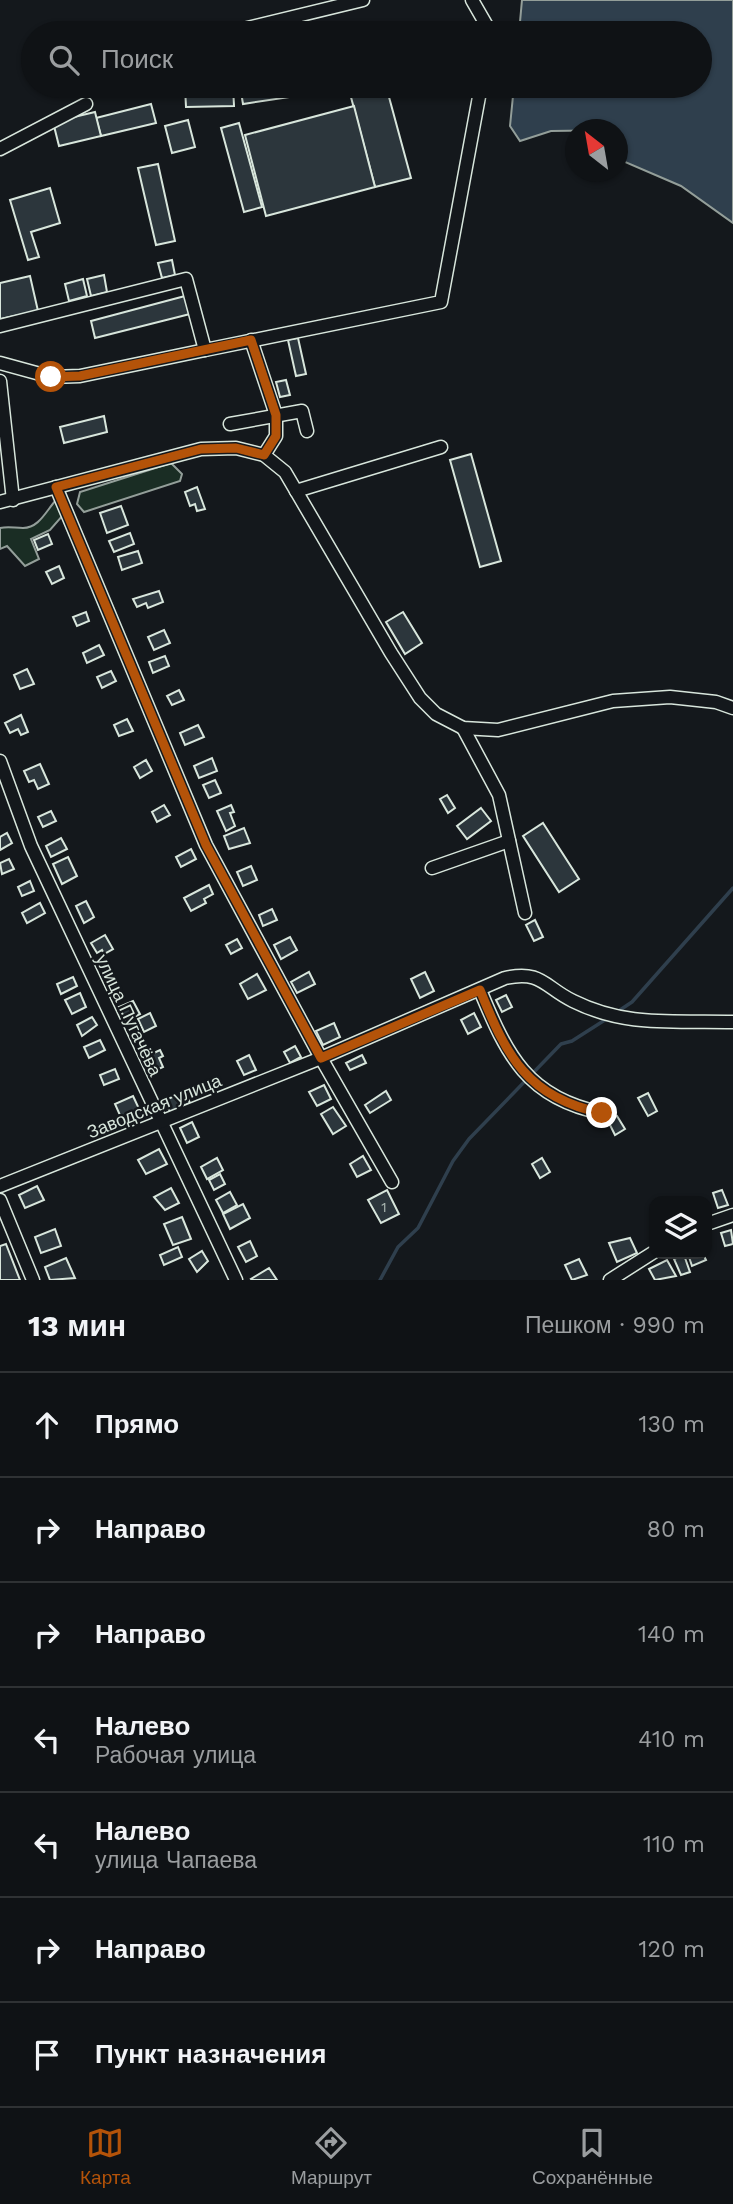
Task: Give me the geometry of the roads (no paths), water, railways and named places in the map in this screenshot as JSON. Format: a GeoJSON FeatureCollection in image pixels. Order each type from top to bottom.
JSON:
{"type":"FeatureCollection","features":[{"type":"Feature","properties":{"kind":"street"},"geometry":{"type":"LineString","coordinates":[[276,21],[363,0]]}},
{"type":"Feature","properties":{"kind":"street"},"geometry":{"type":"LineString","coordinates":[[472,0],[484,21]]}},
{"type":"Feature","properties":{"kind":"street"},"geometry":{"type":"LineString","coordinates":[[0,363],[51,377],[80,376],[441,302],[479,98]]}},
{"type":"Feature","properties":{"kind":"street"},"geometry":{"type":"LineString","coordinates":[[0,149],[86,104]]}},
{"type":"Feature","properties":{"kind":"street"},"geometry":{"type":"LineString","coordinates":[[0,326],[186,279],[205,350]]}},
{"type":"Feature","properties":{"kind":"street"},"geometry":{"type":"LineString","coordinates":[[251,340],[276,415],[276,436],[264,455]]}},
{"type":"Feature","properties":{"kind":"street"},"geometry":{"type":"LineString","coordinates":[[0,381],[7,501],[201,449],[236,448],[264,455],[285,472],[420,698],[436,714],[463,728],[498,730],[625,700],[670,697],[716,702],[733,708]]}},
{"type":"Feature","properties":{"kind":"street"},"geometry":{"type":"LineString","coordinates":[[230,424],[303,411],[307,431]]}},
{"type":"Feature","properties":{"kind":"street"},"geometry":{"type":"LineString","coordinates":[[296,491],[441,447]]}},
{"type":"Feature","properties":{"kind":"street"},"geometry":{"type":"LineString","coordinates":[[56,487],[206,845],[321,1058],[392,1182]]}},
{"type":"Feature","properties":{"kind":"street"},"geometry":{"type":"LineString","coordinates":[[463,728],[499,795],[525,914]]}},
{"type":"Feature","properties":{"kind":"street","name":"улица Пугачёва"},"geometry":{"type":"LineString","coordinates":[[0,761],[31,846],[236,1280]]}},
{"type":"Feature","properties":{"kind":"street"},"geometry":{"type":"LineString","coordinates":[[432,868],[509,841]]}},
{"type":"Feature","properties":{"kind":"street","name":"Заводская улица"},"geometry":{"type":"LineString","coordinates":[[0,1186],[521,975],[540,977],[571,1000],[615,1019],[669,1023],[733,1022]]}},
{"type":"Feature","properties":{"kind":"street"},"geometry":{"type":"LineString","coordinates":[[480,990],[501,1043],[523,1074],[572,1107],[602,1113]]}},
{"type":"Feature","properties":{"kind":"street"},"geometry":{"type":"LineString","coordinates":[[0,1200],[33,1280]]}},
{"type":"Feature","properties":{"kind":"street"},"geometry":{"type":"LineString","coordinates":[[712,1222],[733,1215]]}},
{"type":"Feature","properties":{"kind":"street"},"geometry":{"type":"LineString","coordinates":[[610,1280],[649,1255]]}},
{"type":"Feature","properties":{"kind":"water"},"geometry":{"type":"Polygon","coordinates":[[[522,0],[733,0],[733,223],[681,186],[628,163],[628,119],[565,119],[565,131],[551,131],[520,141],[510,126],[513,98],[712,98],[712,21],[520,21],[522,0]]]}},
{"type":"Feature","properties":{"kind":"waterway"},"geometry":{"type":"LineString","coordinates":[[617,1012],[632,1002],[733,888]]}},
{"type":"Feature","properties":{"kind":"waterway"},"geometry":{"type":"LineString","coordinates":[[380,1280],[398,1247],[418,1228],[453,1161],[469,1139],[561,1044],[572,1041],[608,1018]]}}]}
